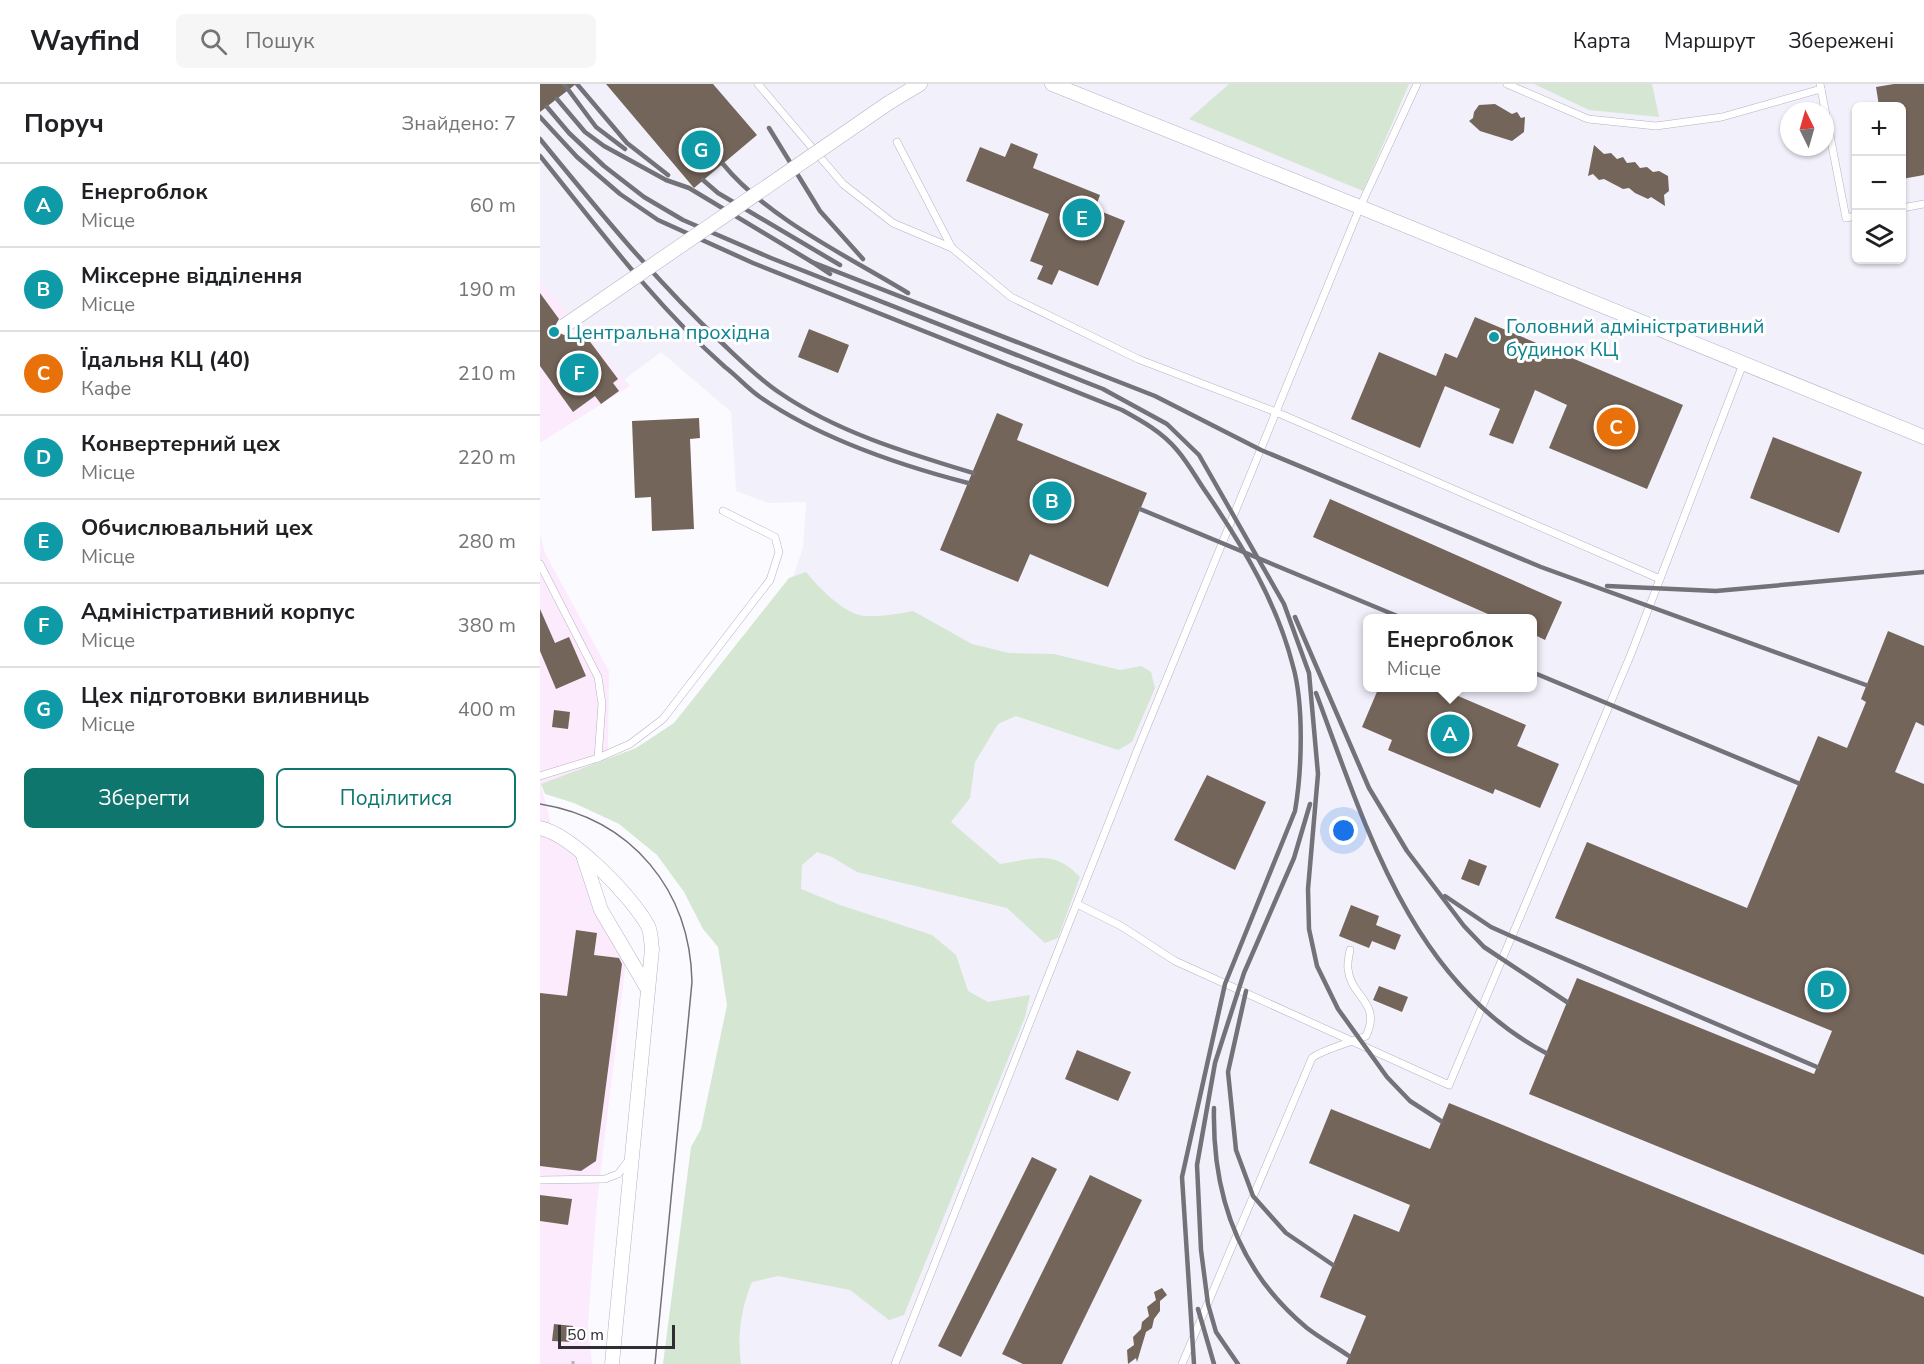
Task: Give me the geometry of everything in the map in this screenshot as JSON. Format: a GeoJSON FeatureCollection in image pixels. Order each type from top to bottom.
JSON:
{"type":"FeatureCollection","features":[{"type":"Feature","properties":{"kind":"street"},"geometry":{"type":"LineString","coordinates":[[564,326],[890,102],[920,84]]}},
{"type":"Feature","properties":{"kind":"street"},"geometry":{"type":"LineString","coordinates":[[1052,84],[1924,437]]}},
{"type":"Feature","properties":{"kind":"street"},"geometry":{"type":"LineString","coordinates":[[540,828],[554,831],[582,850],[621,892],[648,927],[652,949],[612,1364]]}},
{"type":"Feature","properties":{"kind":"street"},"geometry":{"type":"LineString","coordinates":[[582,850],[602,910],[647,987]]}},
{"type":"Feature","properties":{"kind":"lane"},"geometry":{"type":"LineString","coordinates":[[758,84],[843,184],[893,223],[952,248],[1011,297],[1138,359],[1276,412],[1660,579]]}},
{"type":"Feature","properties":{"kind":"lane"},"geometry":{"type":"LineString","coordinates":[[895,1364],[1077,904],[1276,412],[1360,207],[1417,84]]}},
{"type":"Feature","properties":{"kind":"lane"},"geometry":{"type":"LineString","coordinates":[[1507,84],[1588,119],[1656,126],[1722,117],[1821,87],[1846,218],[1852,217]]}},
{"type":"Feature","properties":{"kind":"lane"},"geometry":{"type":"LineString","coordinates":[[897,142],[952,248]]}},
{"type":"Feature","properties":{"kind":"lane"},"geometry":{"type":"LineString","coordinates":[[1906,207],[1924,204]]}},
{"type":"Feature","properties":{"kind":"lane"},"geometry":{"type":"LineString","coordinates":[[1077,904],[1121,926],[1175,961],[1449,1084],[1631,654],[1743,364]]}},
{"type":"Feature","properties":{"kind":"lane"},"geometry":{"type":"LineString","coordinates":[[540,776],[598,758],[630,744],[663,719],[770,580],[779,552],[775,537],[723,511]]}},
{"type":"Feature","properties":{"kind":"lane"},"geometry":{"type":"LineString","coordinates":[[540,564],[598,677],[602,704],[598,758]]}},
{"type":"Feature","properties":{"kind":"lane"},"geometry":{"type":"LineString","coordinates":[[1182,1364],[1312,1058],[1318,1052],[1333,1050],[1366,1036],[1372,1023],[1370,1008],[1354,986],[1348,970],[1350,950]]}},
{"type":"Feature","properties":{"kind":"lane"},"geometry":{"type":"LineString","coordinates":[[540,1180],[605,1179],[618,1174],[632,1156]]}},
{"type":"Feature","properties":{"kind":"shaded area"},"geometry":{"type":"Polygon","coordinates":[[[540,84],[1924,84],[1924,1364],[709,1364],[790,587],[803,547],[806,502],[768,503],[736,491],[731,412],[661,352],[624,380],[540,279],[540,84]]]}},
{"type":"Feature","properties":{"kind":"shaded area"},"geometry":{"type":"Polygon","coordinates":[[[540,279],[630,386],[540,443],[540,279]]]}},
{"type":"Feature","properties":{"kind":"shaded area"},"geometry":{"type":"Polygon","coordinates":[[[540,533],[545,553],[609,671],[608,759],[541,785],[555,839],[578,856],[626,962],[597,1202],[588,1325],[592,1364],[540,1364],[540,533]]]}},
{"type":"Feature","properties":{"kind":"green space"},"geometry":{"type":"Polygon","coordinates":[[[1229,84],[1409,84],[1363,191],[1189,119],[1229,84]]]}},
{"type":"Feature","properties":{"kind":"green space"},"geometry":{"type":"Polygon","coordinates":[[[1534,84],[1652,84],[1659,117],[1589,110],[1534,84]]]}},
{"type":"Feature","properties":{"kind":"green space"},"geometry":{"type":"Polygon","coordinates":[[[806,572],[836,602],[856,614],[876,616],[913,611],[972,644],[1009,653],[1054,654],[1120,670],[1141,666],[1151,672],[1155,688],[1132,742],[1118,750],[1016,716],[998,724],[975,762],[970,798],[951,822],[1000,864],[1043,858],[1052,859],[1061,862],[1080,877],[1058,938],[1045,943],[1007,908],[857,872],[832,857],[817,852],[802,865],[801,889],[840,905],[932,935],[956,955],[968,991],[988,1002],[1030,995],[1025,1017],[904,1315],[889,1320],[850,1290],[778,1276],[752,1282],[741,1322],[739,1343],[741,1364],[663,1364],[691,1147],[701,1129],[727,1005],[718,947],[703,929],[684,892],[657,855],[619,824],[574,803],[545,794],[541,784],[636,748],[674,723],[789,578],[806,572]]]}},
{"type":"Feature","properties":{"kind":"building"},"geometry":{"type":"Polygon","coordinates":[[[540,84],[576,84],[540,112],[540,84]]]}},
{"type":"Feature","properties":{"kind":"building"},"geometry":{"type":"Polygon","coordinates":[[[606,84],[713,84],[757,135],[694,188],[606,84]]]}},
{"type":"Feature","properties":{"kind":"building"},"geometry":{"type":"Polygon","coordinates":[[[1894,84],[1924,84],[1924,175],[1906,178],[1906,102],[1878,102],[1876,87],[1894,84]]]}},
{"type":"Feature","properties":{"kind":"building"},"geometry":{"type":"Polygon","coordinates":[[[1495,104],[1512,114],[1517,112],[1521,118],[1525,117],[1524,132],[1512,141],[1480,131],[1469,121],[1473,118],[1479,105],[1495,104]]]}},
{"type":"Feature","properties":{"kind":"building"},"geometry":{"type":"Polygon","coordinates":[[[1011,143],[1038,154],[1033,168],[1100,195],[1095,209],[1125,221],[1098,286],[1059,270],[1052,285],[1037,279],[1043,266],[1030,261],[1049,214],[966,181],[980,147],[1005,157],[1011,143]]]}},
{"type":"Feature","properties":{"kind":"building"},"geometry":{"type":"Polygon","coordinates":[[[1594,145],[1604,154],[1611,153],[1617,159],[1623,157],[1627,163],[1635,162],[1640,168],[1647,167],[1653,172],[1659,171],[1668,176],[1669,191],[1664,195],[1665,206],[1629,188],[1623,189],[1604,179],[1599,180],[1593,174],[1588,176],[1594,145]]]}},
{"type":"Feature","properties":{"kind":"building"},"geometry":{"type":"Polygon","coordinates":[[[540,293],[559,319],[555,326],[557,332],[564,335],[569,333],[573,338],[582,331],[618,379],[613,383],[619,391],[601,404],[595,396],[573,412],[540,366],[540,293]]]}},
{"type":"Feature","properties":{"kind":"building"},"geometry":{"type":"Polygon","coordinates":[[[1475,317],[1683,405],[1647,489],[1549,448],[1567,405],[1535,390],[1513,444],[1489,435],[1500,409],[1445,386],[1420,448],[1351,419],[1379,352],[1436,376],[1445,353],[1457,358],[1475,317]]]}},
{"type":"Feature","properties":{"kind":"building"},"geometry":{"type":"Polygon","coordinates":[[[809,329],[849,345],[838,373],[798,357],[809,329]]]}},
{"type":"Feature","properties":{"kind":"building"},"geometry":{"type":"Polygon","coordinates":[[[997,413],[1023,424],[1017,440],[1147,493],[1108,587],[1030,554],[1018,582],[940,550],[997,413]]]}},
{"type":"Feature","properties":{"kind":"building"},"geometry":{"type":"Polygon","coordinates":[[[699,418],[700,438],[690,439],[694,529],[652,531],[651,497],[635,498],[632,421],[699,418]]]}},
{"type":"Feature","properties":{"kind":"building"},"geometry":{"type":"Polygon","coordinates":[[[1773,437],[1862,472],[1839,533],[1750,498],[1773,437]]]}},
{"type":"Feature","properties":{"kind":"building"},"geometry":{"type":"Polygon","coordinates":[[[1330,499],[1562,602],[1545,640],[1537,636],[1537,614],[1488,614],[1313,537],[1330,499]]]}},
{"type":"Feature","properties":{"kind":"building"},"geometry":{"type":"Polygon","coordinates":[[[540,609],[555,643],[569,637],[586,676],[556,689],[540,651],[540,609]]]}},
{"type":"Feature","properties":{"kind":"building"},"geometry":{"type":"Polygon","coordinates":[[[1888,631],[1924,646],[1924,726],[1916,722],[1895,772],[1924,784],[1924,1255],[1529,1094],[1577,978],[1814,1074],[1832,1031],[1555,918],[1587,842],[1747,908],[1818,736],[1847,748],[1866,702],[1861,699],[1888,631]]]}},
{"type":"Feature","properties":{"kind":"building"},"geometry":{"type":"Polygon","coordinates":[[[1377,692],[1449,692],[1526,725],[1517,746],[1559,764],[1540,808],[1495,789],[1493,794],[1388,750],[1392,740],[1362,727],[1377,692]]]}},
{"type":"Feature","properties":{"kind":"building"},"geometry":{"type":"Polygon","coordinates":[[[554,710],[570,712],[568,729],[552,727],[554,710]]]}},
{"type":"Feature","properties":{"kind":"building"},"geometry":{"type":"Polygon","coordinates":[[[1207,775],[1266,802],[1235,870],[1174,840],[1207,775]]]}},
{"type":"Feature","properties":{"kind":"building"},"geometry":{"type":"Polygon","coordinates":[[[1469,859],[1487,866],[1479,886],[1461,879],[1469,859]]]}},
{"type":"Feature","properties":{"kind":"building"},"geometry":{"type":"Polygon","coordinates":[[[1351,905],[1379,916],[1376,925],[1401,935],[1395,950],[1372,941],[1369,948],[1339,936],[1351,905]]]}},
{"type":"Feature","properties":{"kind":"building"},"geometry":{"type":"Polygon","coordinates":[[[576,930],[597,933],[594,955],[619,958],[622,964],[596,1161],[581,1171],[540,1166],[540,993],[567,996],[576,930]]]}},
{"type":"Feature","properties":{"kind":"building"},"geometry":{"type":"Polygon","coordinates":[[[1379,986],[1408,997],[1402,1012],[1373,1000],[1379,986]]]}},
{"type":"Feature","properties":{"kind":"building"},"geometry":{"type":"Polygon","coordinates":[[[1077,1050],[1131,1072],[1118,1101],[1065,1079],[1077,1050]]]}},
{"type":"Feature","properties":{"kind":"building"},"geometry":{"type":"Polygon","coordinates":[[[1449,1103],[1924,1297],[1924,1364],[1346,1364],[1366,1316],[1320,1297],[1323,1289],[1354,1214],[1399,1232],[1410,1205],[1309,1163],[1331,1109],[1430,1149],[1449,1103]]]}},
{"type":"Feature","properties":{"kind":"building"},"geometry":{"type":"Polygon","coordinates":[[[1032,1157],[1057,1169],[961,1357],[938,1346],[1032,1157]]]}},
{"type":"Feature","properties":{"kind":"building"},"geometry":{"type":"Polygon","coordinates":[[[1090,1175],[1142,1200],[1062,1364],[1023,1364],[1002,1354],[1090,1175]]]}},
{"type":"Feature","properties":{"kind":"building"},"geometry":{"type":"Polygon","coordinates":[[[540,1195],[572,1199],[568,1225],[540,1221],[540,1195]]]}},
{"type":"Feature","properties":{"kind":"building"},"geometry":{"type":"Polygon","coordinates":[[[1162,1288],[1167,1295],[1160,1301],[1160,1311],[1154,1319],[1152,1328],[1146,1332],[1137,1362],[1136,1358],[1128,1364],[1127,1350],[1134,1345],[1133,1337],[1141,1329],[1142,1322],[1149,1316],[1147,1307],[1156,1300],[1154,1292],[1162,1288]]]}},
{"type":"Feature","properties":{"kind":"building"},"geometry":{"type":"Polygon","coordinates":[[[554,1324],[573,1326],[572,1342],[552,1341],[554,1324]]]}},
{"type":"Feature","properties":{"kind":"tram line"},"geometry":{"type":"LineString","coordinates":[[540,804],[573,812],[602,825],[628,843],[650,864],[667,889],[680,917],[689,949],[692,982],[655,1364]]}},
{"type":"Feature","properties":{"kind":"railway"},"geometry":{"type":"LineString","coordinates":[[564,84],[596,127],[625,149]]}},
{"type":"Feature","properties":{"kind":"railway"},"geometry":{"type":"LineString","coordinates":[[577,84],[627,143],[668,175]]}},
{"type":"Feature","properties":{"kind":"railway"},"geometry":{"type":"LineString","coordinates":[[557,99],[585,132],[604,146],[666,180],[689,188],[812,262]]}},
{"type":"Feature","properties":{"kind":"railway"},"geometry":{"type":"LineString","coordinates":[[547,107],[569,133],[604,166],[644,197],[683,220],[771,258],[1103,389],[1167,424],[1199,455],[1284,604],[1309,673],[1318,774],[1308,889],[1309,929],[1317,966],[1338,1009],[1387,1077],[1410,1101],[1441,1121]]}},
{"type":"Feature","properties":{"kind":"railway"},"geometry":{"type":"LineString","coordinates":[[540,117],[577,157],[620,194],[658,220],[753,263],[1122,410],[1144,423],[1165,438],[1186,461],[1258,577],[1278,620],[1297,682],[1301,738],[1299,777],[1295,811],[1225,984],[1182,1177],[1194,1364]]}},
{"type":"Feature","properties":{"kind":"railway"},"geometry":{"type":"LineString","coordinates":[[769,128],[820,211],[863,259]]}},
{"type":"Feature","properties":{"kind":"railway"},"geometry":{"type":"LineString","coordinates":[[540,139],[650,269],[697,319],[765,382],[802,407],[849,430],[898,449],[973,473]]}},
{"type":"Feature","properties":{"kind":"railway"},"geometry":{"type":"LineString","coordinates":[[540,156],[674,318],[755,393],[783,412],[860,449],[968,483]]}},
{"type":"Feature","properties":{"kind":"railway"},"geometry":{"type":"LineString","coordinates":[[723,164],[741,184],[785,219],[908,293]]}},
{"type":"Feature","properties":{"kind":"railway"},"geometry":{"type":"LineString","coordinates":[[703,180],[718,193],[840,265]]}},
{"type":"Feature","properties":{"kind":"railway"},"geometry":{"type":"LineString","coordinates":[[830,274],[812,262],[1155,396],[1261,450],[1541,567],[1866,685]]}},
{"type":"Feature","properties":{"kind":"railway"},"geometry":{"type":"LineString","coordinates":[[1140,509],[1392,614]]}},
{"type":"Feature","properties":{"kind":"railway"},"geometry":{"type":"LineString","coordinates":[[1607,586],[1716,591],[1924,572]]}},
{"type":"Feature","properties":{"kind":"railway"},"geometry":{"type":"LineString","coordinates":[[1295,617],[1369,788],[1407,851],[1464,926],[1484,947],[1567,1002]]}},
{"type":"Feature","properties":{"kind":"railway"},"geometry":{"type":"LineString","coordinates":[[1537,674],[1798,783]]}},
{"type":"Feature","properties":{"kind":"railway"},"geometry":{"type":"LineString","coordinates":[[1316,693],[1375,847],[1399,897],[1427,943],[1460,986],[1499,1023],[1546,1053]]}},
{"type":"Feature","properties":{"kind":"railway"},"geometry":{"type":"LineString","coordinates":[[1238,1364],[1216,1332],[1208,1304],[1201,1250],[1197,1165],[1215,1063],[1244,973],[1294,858],[1310,804]]}},
{"type":"Feature","properties":{"kind":"railway"},"geometry":{"type":"LineString","coordinates":[[1445,896],[1491,927],[1817,1067]]}},
{"type":"Feature","properties":{"kind":"railway"},"geometry":{"type":"LineString","coordinates":[[1246,991],[1228,1072],[1236,1150],[1253,1196],[1286,1233],[1333,1265]]}},
{"type":"Feature","properties":{"kind":"railway"},"geometry":{"type":"LineString","coordinates":[[1214,1108],[1218,1171],[1224,1201],[1247,1256],[1263,1282],[1283,1306],[1307,1328],[1349,1356]]}},
{"type":"Feature","properties":{"kind":"railway"},"geometry":{"type":"LineString","coordinates":[[1198,1309],[1214,1364]]}},
{"type":"Feature","properties":{"kind":"place","name":"Цех підготовки виливниць"},"geometry":{"type":"Point","coordinates":[701,150]}},
{"type":"Feature","properties":{"kind":"place","name":"Обчислювальний цех"},"geometry":{"type":"Point","coordinates":[1082,218]}},
{"type":"Feature","properties":{"kind":"place","name":"Центральна прохідна"},"geometry":{"type":"Point","coordinates":[554,332]}},
{"type":"Feature","properties":{"kind":"place","name":"Головний адміністративний будинок КЦ"},"geometry":{"type":"Point","coordinates":[1494,337]}},
{"type":"Feature","properties":{"kind":"place","name":"Адміністративний корпус"},"geometry":{"type":"Point","coordinates":[579,373]}},
{"type":"Feature","properties":{"kind":"place","name":"Їдальня КЦ (40)"},"geometry":{"type":"Point","coordinates":[1616,427]}},
{"type":"Feature","properties":{"kind":"place","name":"Міксерне відділення"},"geometry":{"type":"Point","coordinates":[1052,501]}},
{"type":"Feature","properties":{"kind":"place","name":"Енергоблок"},"geometry":{"type":"Point","coordinates":[1450,734]}},
{"type":"Feature","properties":{"kind":"place","name":"Конвертерний цех"},"geometry":{"type":"Point","coordinates":[1827,990]}}]}
